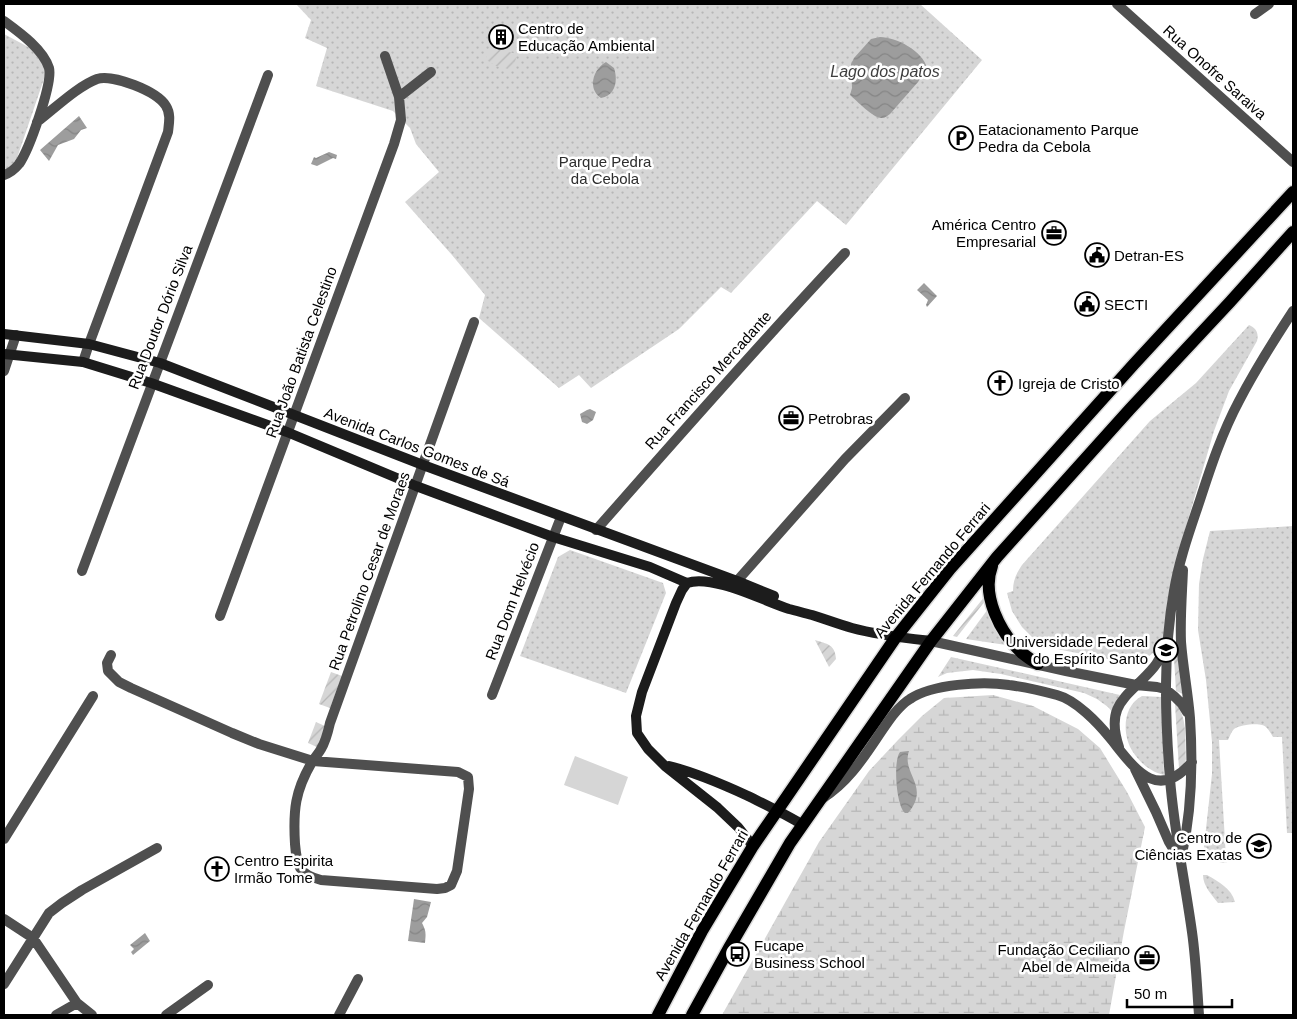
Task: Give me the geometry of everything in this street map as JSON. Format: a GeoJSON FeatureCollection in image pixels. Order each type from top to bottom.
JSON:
{"type":"FeatureCollection","features":[{"type":"Feature","properties":{"kind":"main road","name":"Avenida Fernando Ferrari"},"geometry":{"type":"LineString","coordinates":[[658,1015],[702,931],[753,846],[896,636],[950,569],[1134,364],[1293,192]]}},
{"type":"Feature","properties":{"kind":"main road"},"geometry":{"type":"LineString","coordinates":[[692,1015],[790,843],[931,641],[997,557],[1123,416],[1293,232]]}},
{"type":"Feature","properties":{"kind":"main road"},"geometry":{"type":"LineString","coordinates":[[997,557],[991,567],[988,589],[1000,624],[1023,654],[1038,664]]}},
{"type":"Feature","properties":{"kind":"street","name":"Rua Onofre Saraiva"},"geometry":{"type":"LineString","coordinates":[[1117,4],[1293,162]]}},
{"type":"Feature","properties":{"kind":"street"},"geometry":{"type":"LineString","coordinates":[[1255,14],[1269,4]]}},
{"type":"Feature","properties":{"kind":"street"},"geometry":{"type":"LineString","coordinates":[[4,21],[21,34],[42,55],[49,69],[49,81],[37,122],[19,164],[4,175]]}},
{"type":"Feature","properties":{"kind":"street","name":"Rua João Batista Celestino"},"geometry":{"type":"LineString","coordinates":[[220,616],[394,144],[401,120],[399,97],[385,56]]}},
{"type":"Feature","properties":{"kind":"street"},"geometry":{"type":"LineString","coordinates":[[399,97],[431,72]]}},
{"type":"Feature","properties":{"kind":"street","name":"Rua Doutor Dório Silva"},"geometry":{"type":"LineString","coordinates":[[82,571],[268,75]]}},
{"type":"Feature","properties":{"kind":"street"},"geometry":{"type":"LineString","coordinates":[[37,122],[87,84],[99,78],[115,78],[152,93],[167,107],[170,118],[168,132],[83,362]]}},
{"type":"Feature","properties":{"kind":"street","name":"Rua Francisco Mercadante"},"geometry":{"type":"LineString","coordinates":[[596,530],[723,385],[845,253]]}},
{"type":"Feature","properties":{"kind":"street"},"geometry":{"type":"LineString","coordinates":[[1199,1015],[1192,933],[1180,863],[1170,780],[1165,690],[1167,643],[1174,590],[1183,552],[1210,470],[1229,421],[1250,380],[1293,311]]}},
{"type":"Feature","properties":{"kind":"street","name":"Rua Petrolino Cesar de Moraes"},"geometry":{"type":"LineString","coordinates":[[313,761],[458,772],[468,777],[470,789],[457,871],[451,885],[445,888],[437,888],[321,880],[310,877],[300,869],[296,861],[294,823],[296,801],[300,787],[313,761],[326,740],[330,724],[474,322]]}},
{"type":"Feature","properties":{"kind":"street","name":"Avenida Carlos Gomes de Sá"},"geometry":{"type":"LineString","coordinates":[[4,334],[89,344],[160,363],[293,416],[737,581],[790,603],[813,615]]}},
{"type":"Feature","properties":{"kind":"street"},"geometry":{"type":"LineString","coordinates":[[4,371],[7,354],[16,335]]}},
{"type":"Feature","properties":{"kind":"street","name":"Avenida Carlos Gomes de Sá"},"geometry":{"type":"LineString","coordinates":[[7,354],[83,362],[152,383],[287,432],[416,486],[553,537],[650,567],[687,583],[693,581],[709,582],[852,628],[931,641]]}},
{"type":"Feature","properties":{"kind":"street"},"geometry":{"type":"LineString","coordinates":[[737,581],[845,459],[905,398]]}},
{"type":"Feature","properties":{"kind":"street","name":"Rua Dom Helvécio"},"geometry":{"type":"LineString","coordinates":[[492,695],[561,517]]}},
{"type":"Feature","properties":{"kind":"street"},"geometry":{"type":"LineString","coordinates":[[1180,863],[1190,817],[1192,762],[1190,717],[1180,620],[1183,552]]}},
{"type":"Feature","properties":{"kind":"street"},"geometry":{"type":"LineString","coordinates":[[687,583],[676,603],[642,692],[636,716],[638,733],[648,749],[665,766],[718,808],[738,827],[753,846]]}},
{"type":"Feature","properties":{"kind":"street"},"geometry":{"type":"LineString","coordinates":[[931,641],[1136,685],[1157,687],[1165,690],[1182,704],[1190,717]]}},
{"type":"Feature","properties":{"kind":"street"},"geometry":{"type":"LineString","coordinates":[[1123,754],[1116,738],[1116,713],[1122,700],[1159,660],[1167,643]]}},
{"type":"Feature","properties":{"kind":"street"},"geometry":{"type":"LineString","coordinates":[[111,655],[107,663],[108,672],[119,682],[259,744],[313,761]]}},
{"type":"Feature","properties":{"kind":"street"},"geometry":{"type":"LineString","coordinates":[[820,800],[844,782],[902,705],[919,694],[957,685],[989,683],[1009,685],[1060,696],[1081,709],[1093,720],[1134,768],[1180,863]]}},
{"type":"Feature","properties":{"kind":"street"},"geometry":{"type":"LineString","coordinates":[[4,839],[93,696]]}},
{"type":"Feature","properties":{"kind":"street"},"geometry":{"type":"LineString","coordinates":[[1134,768],[1151,778],[1170,780],[1183,772],[1192,762]]}},
{"type":"Feature","properties":{"kind":"street"},"geometry":{"type":"LineString","coordinates":[[665,766],[686,770],[709,778],[777,810],[803,825]]}},
{"type":"Feature","properties":{"kind":"street"},"geometry":{"type":"LineString","coordinates":[[4,984],[49,914],[62,903],[107,875],[157,848]]}},
{"type":"Feature","properties":{"kind":"street"},"geometry":{"type":"LineString","coordinates":[[4,919],[33,938],[77,1004],[92,1015]]}},
{"type":"Feature","properties":{"kind":"street"},"geometry":{"type":"LineString","coordinates":[[339,1015],[358,979]]}},
{"type":"Feature","properties":{"kind":"street"},"geometry":{"type":"LineString","coordinates":[[166,1015],[208,985]]}},
{"type":"Feature","properties":{"kind":"street"},"geometry":{"type":"LineString","coordinates":[[56,1015],[77,1004]]}},
{"type":"Feature","properties":{"kind":"green space","name":"Parque Pedra da Cebola"},"geometry":{"type":"Polygon","coordinates":[[[296,4],[920,4],[982,60],[846,225],[817,201],[731,293],[721,287],[679,329],[591,388],[579,375],[559,388],[479,318],[485,295],[405,202],[439,172],[416,144],[410,128],[393,111],[316,86],[327,48],[305,38],[311,20],[296,4]]]}},
{"type":"Feature","properties":{"kind":"green space"},"geometry":{"type":"Polygon","coordinates":[[[4,34],[32,49],[47,70],[15,164],[5,170],[4,170],[4,34]]]}},
{"type":"Feature","properties":{"kind":"green space"},"geometry":{"type":"Polygon","coordinates":[[[493,48],[517,54],[513,70],[496,66],[485,59],[493,48]]]}},
{"type":"Feature","properties":{"kind":"green space"},"geometry":{"type":"Polygon","coordinates":[[[1249,325],[1256,331],[1257,341],[1229,391],[1214,431],[1183,537],[1165,638],[1149,656],[1133,663],[1052,648],[1035,640],[1022,627],[1012,611],[1007,593],[1013,591],[1015,578],[1022,565],[1150,421],[1196,383],[1249,325]]]}},
{"type":"Feature","properties":{"kind":"green space"},"geometry":{"type":"Polygon","coordinates":[[[1293,526],[1293,833],[1287,833],[1282,737],[1273,737],[1267,728],[1259,724],[1236,728],[1232,731],[1228,740],[1219,740],[1226,858],[1232,858],[1225,863],[1216,861],[1204,847],[1212,774],[1212,742],[1206,680],[1198,630],[1199,584],[1203,559],[1210,531],[1293,526]]]}},
{"type":"Feature","properties":{"kind":"green space"},"geometry":{"type":"Polygon","coordinates":[[[570,550],[663,583],[666,593],[626,693],[520,656],[558,557],[570,550]]]}},
{"type":"Feature","properties":{"kind":"green space"},"geometry":{"type":"Polygon","coordinates":[[[985,596],[985,601],[957,637],[953,636],[985,596]]]}},
{"type":"Feature","properties":{"kind":"green space"},"geometry":{"type":"Polygon","coordinates":[[[988,609],[995,628],[1006,645],[966,639],[988,609]]]}},
{"type":"Feature","properties":{"kind":"green space"},"geometry":{"type":"Polygon","coordinates":[[[815,640],[830,645],[834,650],[836,659],[829,667],[828,665],[815,640]]]}},
{"type":"Feature","properties":{"kind":"green space"},"geometry":{"type":"Polygon","coordinates":[[[1178,643],[1183,694],[1176,691],[1174,644],[1178,643]]]}},
{"type":"Feature","properties":{"kind":"green space"},"geometry":{"type":"Polygon","coordinates":[[[951,657],[1120,695],[1114,714],[1097,699],[1084,693],[1001,674],[973,670],[947,673],[938,677],[951,657]]]}},
{"type":"Feature","properties":{"kind":"green space"},"geometry":{"type":"Polygon","coordinates":[[[331,672],[342,676],[330,708],[319,704],[331,672]]]}},
{"type":"Feature","properties":{"kind":"green space"},"geometry":{"type":"Polygon","coordinates":[[[993,695],[1033,706],[1078,729],[1100,748],[1127,792],[1145,827],[1109,1015],[722,1015],[819,842],[869,771],[922,716],[944,698],[993,695]]]}},
{"type":"Feature","properties":{"kind":"green space"},"geometry":{"type":"Polygon","coordinates":[[[1142,696],[1162,697],[1164,775],[1150,769],[1139,760],[1129,745],[1127,738],[1127,714],[1135,701],[1142,696]]]}},
{"type":"Feature","properties":{"kind":"green space"},"geometry":{"type":"Polygon","coordinates":[[[1175,704],[1182,715],[1186,738],[1186,759],[1179,769],[1175,704]]]}},
{"type":"Feature","properties":{"kind":"green space"},"geometry":{"type":"Polygon","coordinates":[[[316,722],[327,727],[319,748],[308,743],[316,722]]]}},
{"type":"Feature","properties":{"kind":"green space"},"geometry":{"type":"Polygon","coordinates":[[[575,756],[628,777],[618,805],[564,785],[575,756]]]}},
{"type":"Feature","properties":{"kind":"green space"},"geometry":{"type":"Polygon","coordinates":[[[1203,875],[1207,875],[1224,886],[1231,893],[1235,902],[1218,903],[1206,887],[1203,875]]]}},
{"type":"Feature","properties":{"kind":"water","name":"Lago dos patos"},"geometry":{"type":"Polygon","coordinates":[[[880,37],[894,39],[908,46],[920,56],[927,68],[918,82],[890,114],[882,118],[870,113],[850,95],[852,88],[851,64],[854,58],[871,39],[880,37]]]}},
{"type":"Feature","properties":{"kind":"water"},"geometry":{"type":"Polygon","coordinates":[[[606,62],[614,68],[616,82],[610,94],[601,98],[594,90],[593,79],[601,65],[606,62]]]}},
{"type":"Feature","properties":{"kind":"water"},"geometry":{"type":"Polygon","coordinates":[[[79,116],[87,128],[81,130],[74,139],[58,145],[49,161],[40,150],[79,116]]]}},
{"type":"Feature","properties":{"kind":"water"},"geometry":{"type":"Polygon","coordinates":[[[329,152],[337,155],[336,159],[333,158],[317,166],[311,164],[314,157],[316,158],[329,152]]]}},
{"type":"Feature","properties":{"kind":"water"},"geometry":{"type":"Polygon","coordinates":[[[924,283],[937,296],[927,307],[928,300],[917,290],[924,283]]]}},
{"type":"Feature","properties":{"kind":"water"},"geometry":{"type":"Polygon","coordinates":[[[590,409],[596,412],[593,420],[587,424],[582,422],[580,414],[590,409]]]}},
{"type":"Feature","properties":{"kind":"water"},"geometry":{"type":"Polygon","coordinates":[[[909,751],[909,767],[917,795],[908,813],[905,813],[899,802],[896,773],[900,752],[909,751]]]}},
{"type":"Feature","properties":{"kind":"water"},"geometry":{"type":"Polygon","coordinates":[[[414,899],[431,902],[427,917],[422,923],[425,932],[425,943],[408,941],[414,899]]]}},
{"type":"Feature","properties":{"kind":"water"},"geometry":{"type":"Polygon","coordinates":[[[145,933],[150,941],[133,955],[131,952],[134,949],[130,945],[145,933]]]}},
{"type":"Feature","properties":{"kind":"place","name":"Centro de Educação Ambiental"},"geometry":{"type":"Point","coordinates":[501,37]}},
{"type":"Feature","properties":{"kind":"place","name":"Eatacionamento Parque Pedra da Cebola"},"geometry":{"type":"Point","coordinates":[961,138]}},
{"type":"Feature","properties":{"kind":"place","name":"América Centro Empresarial"},"geometry":{"type":"Point","coordinates":[1054,233]}},
{"type":"Feature","properties":{"kind":"place","name":"Detran-ES"},"geometry":{"type":"Point","coordinates":[1097,255]}},
{"type":"Feature","properties":{"kind":"place","name":"SECTI"},"geometry":{"type":"Point","coordinates":[1087,304]}},
{"type":"Feature","properties":{"kind":"place","name":"Igreja de Cristo"},"geometry":{"type":"Point","coordinates":[1000,383]}},
{"type":"Feature","properties":{"kind":"place","name":"Petrobras"},"geometry":{"type":"Point","coordinates":[791,418]}},
{"type":"Feature","properties":{"kind":"place","name":"Universidade Federal do Espírito Santo"},"geometry":{"type":"Point","coordinates":[1166,650]}},
{"type":"Feature","properties":{"kind":"place","name":"Centro de Ciências Exatas"},"geometry":{"type":"Point","coordinates":[1259,846]}},
{"type":"Feature","properties":{"kind":"place","name":"Centro Espirita Irmão Tome"},"geometry":{"type":"Point","coordinates":[217,869]}},
{"type":"Feature","properties":{"kind":"place","name":"Fucape Business School"},"geometry":{"type":"Point","coordinates":[737,954]}},
{"type":"Feature","properties":{"kind":"place","name":"Fundação Ceciliano Abel de Almeida"},"geometry":{"type":"Point","coordinates":[1147,958]}}]}
